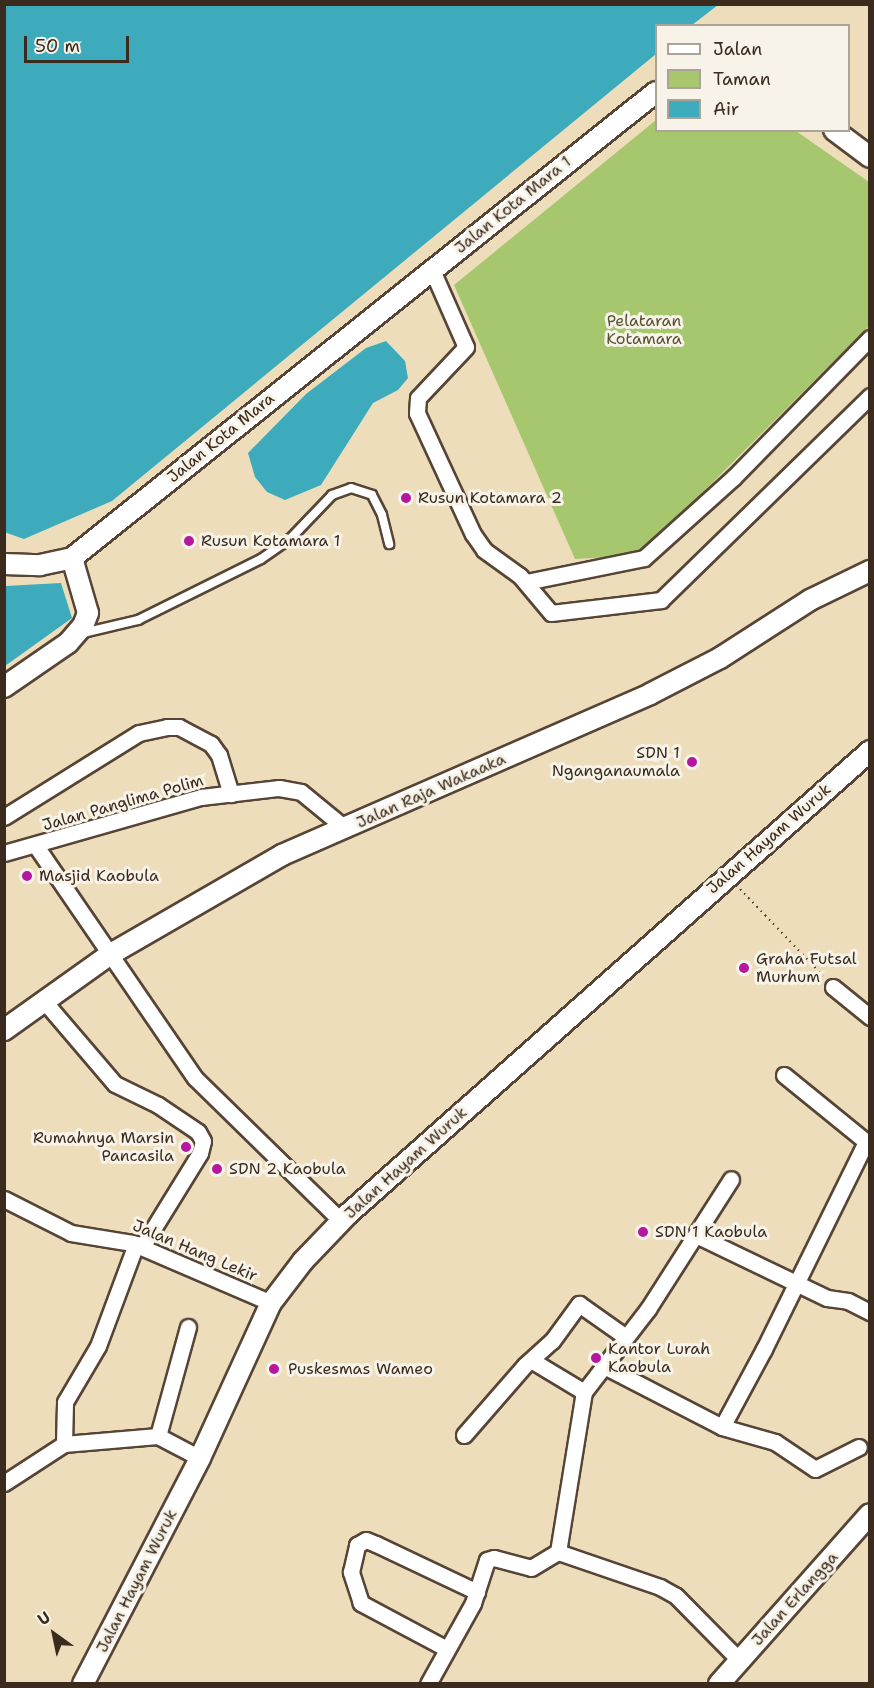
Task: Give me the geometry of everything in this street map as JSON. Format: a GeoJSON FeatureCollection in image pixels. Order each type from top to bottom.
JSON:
{"type":"FeatureCollection","features":[{"type":"Feature","properties":{"kind":"street","name":"Jalan Kota Mara 1"},"geometry":{"type":"LineString","coordinates":[[371,319],[655,94]]}},
{"type":"Feature","properties":{"kind":"street"},"geometry":{"type":"LineString","coordinates":[[837,132],[870,157]]}},
{"type":"Feature","properties":{"kind":"street"},"geometry":{"type":"LineString","coordinates":[[432,270],[466,347],[418,398],[417,412],[473,534],[484,550],[526,582],[551,613],[661,600],[870,396]]}},
{"type":"Feature","properties":{"kind":"street","name":"Jalan Kota Mara"},"geometry":{"type":"LineString","coordinates":[[4,564],[40,565],[72,558],[371,319]]}},
{"type":"Feature","properties":{"kind":"street"},"geometry":{"type":"LineString","coordinates":[[526,582],[644,558],[733,478],[870,338]]}},
{"type":"Feature","properties":{"kind":"street"},"geometry":{"type":"LineString","coordinates":[[4,687],[78,634],[88,613],[72,558]]}},
{"type":"Feature","properties":{"kind":"street","name":"Jalan Raja Wakaaka"},"geometry":{"type":"LineString","coordinates":[[4,1030],[109,955],[282,855],[346,829],[650,694],[720,658],[810,600],[870,571]]}},
{"type":"Feature","properties":{"kind":"street"},"geometry":{"type":"LineString","coordinates":[[4,817],[139,733],[166,727],[179,727],[211,744],[219,755],[231,794]]}},
{"type":"Feature","properties":{"kind":"street","name":"Jalan Hayam Wuruk"},"geometry":{"type":"LineString","coordinates":[[83,1683],[200,1458],[271,1303],[303,1261],[341,1221],[727,875],[870,751]]}},
{"type":"Feature","properties":{"kind":"street","name":"Jalan Panglima Polim"},"geometry":{"type":"LineString","coordinates":[[4,853],[36,846],[201,797],[287,788],[301,792],[346,829]]}},
{"type":"Feature","properties":{"kind":"street"},"geometry":{"type":"LineString","coordinates":[[36,846],[195,1078],[341,1221]]}},
{"type":"Feature","properties":{"kind":"street"},"geometry":{"type":"LineString","coordinates":[[833,987],[870,1017]]}},
{"type":"Feature","properties":{"kind":"street"},"geometry":{"type":"LineString","coordinates":[[44,1001],[115,1084],[158,1105],[198,1132],[202,1141],[200,1153],[139,1246],[98,1346],[65,1402],[64,1444]]}},
{"type":"Feature","properties":{"kind":"street"},"geometry":{"type":"LineString","coordinates":[[722,1427],[868,1144],[784,1075]]}},
{"type":"Feature","properties":{"kind":"street"},"geometry":{"type":"LineString","coordinates":[[558,1552],[584,1392],[606,1367],[696,1235],[731,1179]]}},
{"type":"Feature","properties":{"kind":"street","name":"Jalan Hang Lekir"},"geometry":{"type":"LineString","coordinates":[[4,1199],[71,1233],[139,1246],[271,1303]]}},
{"type":"Feature","properties":{"kind":"street"},"geometry":{"type":"LineString","coordinates":[[696,1235],[827,1298],[848,1300],[870,1312]]}},
{"type":"Feature","properties":{"kind":"street"},"geometry":{"type":"LineString","coordinates":[[464,1435],[531,1360],[552,1341],[579,1304],[626,1337]]}},
{"type":"Feature","properties":{"kind":"street"},"geometry":{"type":"LineString","coordinates":[[158,1436],[188,1328]]}},
{"type":"Feature","properties":{"kind":"street"},"geometry":{"type":"LineString","coordinates":[[531,1360],[584,1392]]}},
{"type":"Feature","properties":{"kind":"street"},"geometry":{"type":"LineString","coordinates":[[606,1367],[722,1427],[775,1442],[815,1469],[859,1447]]}},
{"type":"Feature","properties":{"kind":"street"},"geometry":{"type":"LineString","coordinates":[[4,1483],[64,1444],[158,1436],[200,1458]]}},
{"type":"Feature","properties":{"kind":"street","name":"Jalan Erlangga"},"geometry":{"type":"LineString","coordinates":[[719,1683],[870,1514]]}},
{"type":"Feature","properties":{"kind":"street"},"geometry":{"type":"LineString","coordinates":[[447,1649],[361,1603],[351,1572],[357,1545],[366,1540],[477,1592]]}},
{"type":"Feature","properties":{"kind":"street"},"geometry":{"type":"LineString","coordinates":[[428,1683],[477,1592],[490,1558],[531,1568],[558,1552],[660,1587],[676,1596],[740,1661]]}},
{"type":"Feature","properties":{"kind":"lane"},"geometry":{"type":"LineString","coordinates":[[78,634],[138,620],[261,559],[290,539],[333,495],[351,488],[372,495],[382,515],[389,544]]}},
{"type":"Feature","properties":{"kind":"path"},"geometry":{"type":"LineString","coordinates":[[727,875],[833,987]]}},
{"type":"Feature","properties":{"kind":"green space","name":"Pelataran Kotamara"},"geometry":{"type":"Polygon","coordinates":[[[655,121],[655,132],[797,132],[869,182],[869,326],[646,549],[632,556],[575,559],[454,285],[655,121]]]}},
{"type":"Feature","properties":{"kind":"water"},"geometry":{"type":"Polygon","coordinates":[[[5,4],[718,4],[693,24],[655,24],[655,55],[112,501],[24,539],[4,532],[5,4]]]}},
{"type":"Feature","properties":{"kind":"water"},"geometry":{"type":"Polygon","coordinates":[[[386,341],[405,361],[408,378],[398,390],[373,403],[321,485],[285,500],[267,492],[255,477],[248,453],[306,394],[366,348],[386,341]]]}},
{"type":"Feature","properties":{"kind":"water"},"geometry":{"type":"Polygon","coordinates":[[[61,583],[72,618],[5,666],[5,586],[61,583]]]}},
{"type":"Feature","properties":{"kind":"place","name":"Rusun Kotamara 2"},"geometry":{"type":"Point","coordinates":[406,498]}},
{"type":"Feature","properties":{"kind":"place","name":"Rusun Kotamara 1"},"geometry":{"type":"Point","coordinates":[189,541]}},
{"type":"Feature","properties":{"kind":"place","name":"SDN 1 Nganganaumala"},"geometry":{"type":"Point","coordinates":[692,762]}},
{"type":"Feature","properties":{"kind":"place","name":"Masjid Kaobula"},"geometry":{"type":"Point","coordinates":[27,876]}},
{"type":"Feature","properties":{"kind":"place","name":"Graha Futsal Murhum"},"geometry":{"type":"Point","coordinates":[744,968]}},
{"type":"Feature","properties":{"kind":"place","name":"Rumahnya Marsin Pancasila"},"geometry":{"type":"Point","coordinates":[186,1147]}},
{"type":"Feature","properties":{"kind":"place","name":"SDN 2 Kaobula"},"geometry":{"type":"Point","coordinates":[217,1169]}},
{"type":"Feature","properties":{"kind":"place","name":"SDN 1 Kaobula"},"geometry":{"type":"Point","coordinates":[643,1232]}},
{"type":"Feature","properties":{"kind":"place","name":"Kantor Lurah Kaobula"},"geometry":{"type":"Point","coordinates":[596,1358]}},
{"type":"Feature","properties":{"kind":"place","name":"Puskesmas Wameo"},"geometry":{"type":"Point","coordinates":[274,1369]}}]}
